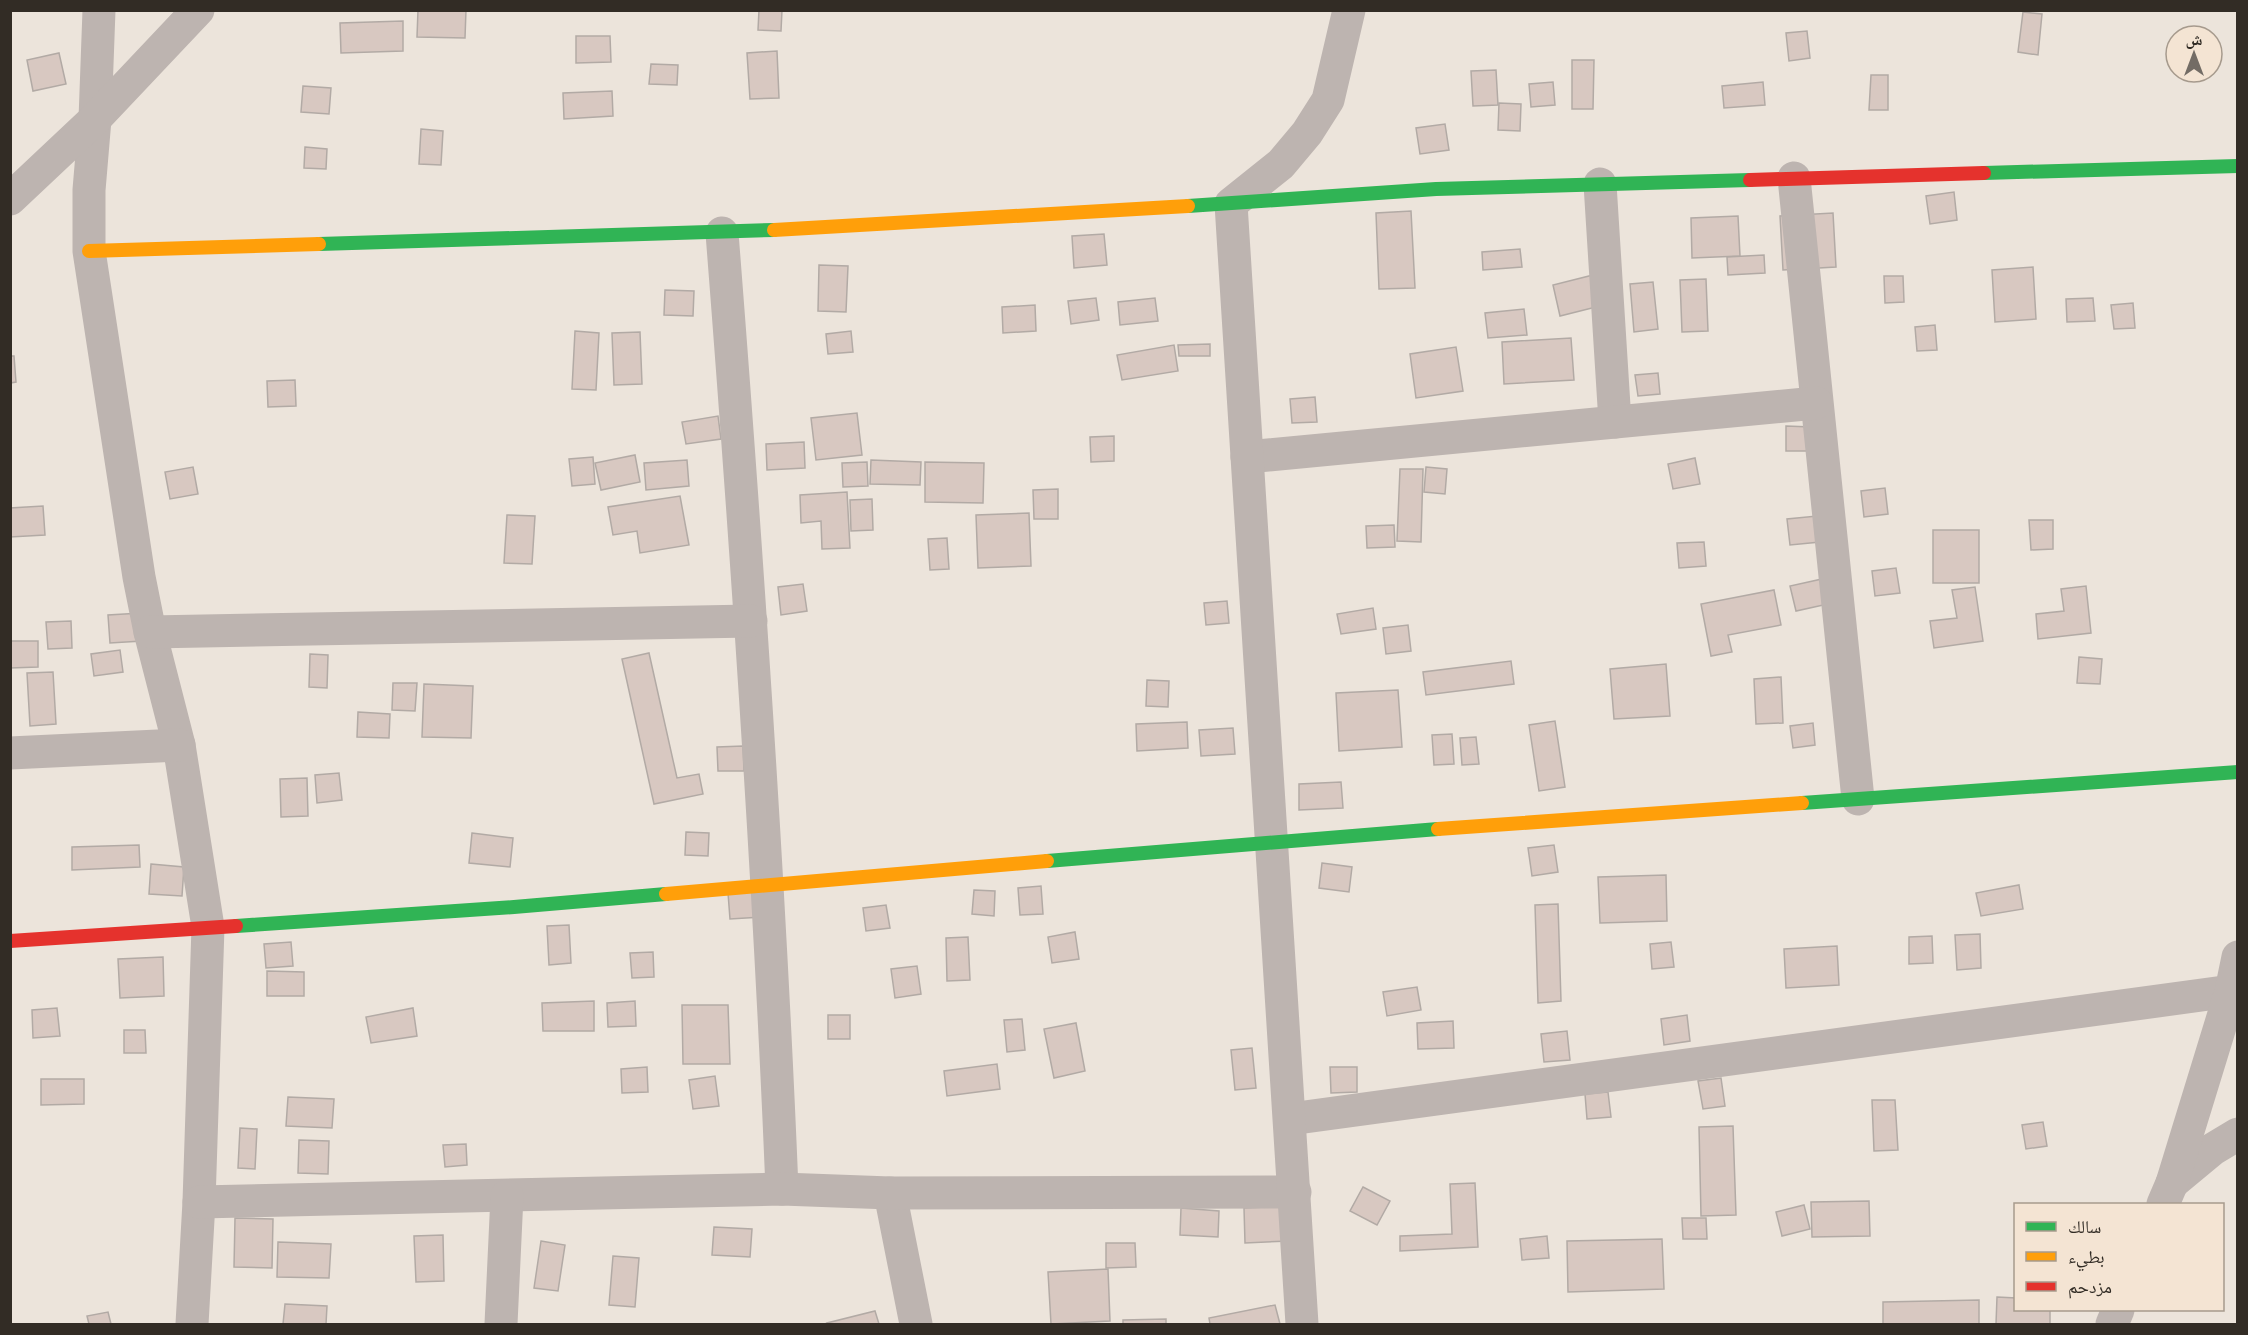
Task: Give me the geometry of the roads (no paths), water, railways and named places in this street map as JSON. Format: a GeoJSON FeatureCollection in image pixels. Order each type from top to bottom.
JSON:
{"type":"FeatureCollection","features":[{"type":"Feature","properties":{"kind":"street"},"geometry":{"type":"LineString","coordinates":[[99,10],[95,119],[89,190],[89,251],[139,577],[150,632],[179,745],[208,927],[199,1202],[192,1324]]}},
{"type":"Feature","properties":{"kind":"street"},"geometry":{"type":"LineString","coordinates":[[10,199],[95,119],[198,10]]}},
{"type":"Feature","properties":{"kind":"street"},"geometry":{"type":"LineString","coordinates":[[1230,204],[1281,164],[1307,133],[1328,100],[1349,10]]}},
{"type":"Feature","properties":{"kind":"street"},"geometry":{"type":"LineString","coordinates":[[89,251],[722,233],[1230,204],[1436,189],[2238,166]]}},
{"type":"Feature","properties":{"kind":"street"},"geometry":{"type":"LineString","coordinates":[[1794,178],[1858,799]]}},
{"type":"Feature","properties":{"kind":"street"},"geometry":{"type":"LineString","coordinates":[[1600,184],[1615,422]]}},
{"type":"Feature","properties":{"kind":"street"},"geometry":{"type":"LineString","coordinates":[[1230,204],[1302,1324]]}},
{"type":"Feature","properties":{"kind":"street"},"geometry":{"type":"LineString","coordinates":[[722,233],[768,884],[782,1189]]}},
{"type":"Feature","properties":{"kind":"street"},"geometry":{"type":"LineString","coordinates":[[1246,457],[1816,402]]}},
{"type":"Feature","properties":{"kind":"street"},"geometry":{"type":"LineString","coordinates":[[150,632],[751,621]]}},
{"type":"Feature","properties":{"kind":"street"},"geometry":{"type":"LineString","coordinates":[[10,753],[179,745]]}},
{"type":"Feature","properties":{"kind":"street"},"geometry":{"type":"LineString","coordinates":[[10,941],[514,907],[1271,841],[2238,772]]}},
{"type":"Feature","properties":{"kind":"street"},"geometry":{"type":"LineString","coordinates":[[2167,1194],[2231,991],[2238,957]]}},
{"type":"Feature","properties":{"kind":"street"},"geometry":{"type":"LineString","coordinates":[[1290,1119],[2231,991]]}},
{"type":"Feature","properties":{"kind":"street"},"geometry":{"type":"LineString","coordinates":[[2167,1194],[2213,1149],[2238,1134]]}},
{"type":"Feature","properties":{"kind":"street"},"geometry":{"type":"LineString","coordinates":[[199,1202],[782,1189],[890,1192],[1295,1192]]}},
{"type":"Feature","properties":{"kind":"street"},"geometry":{"type":"LineString","coordinates":[[890,1192],[916,1324]]}},
{"type":"Feature","properties":{"kind":"street"},"geometry":{"type":"LineString","coordinates":[[501,1324],[507,1196]]}}]}
